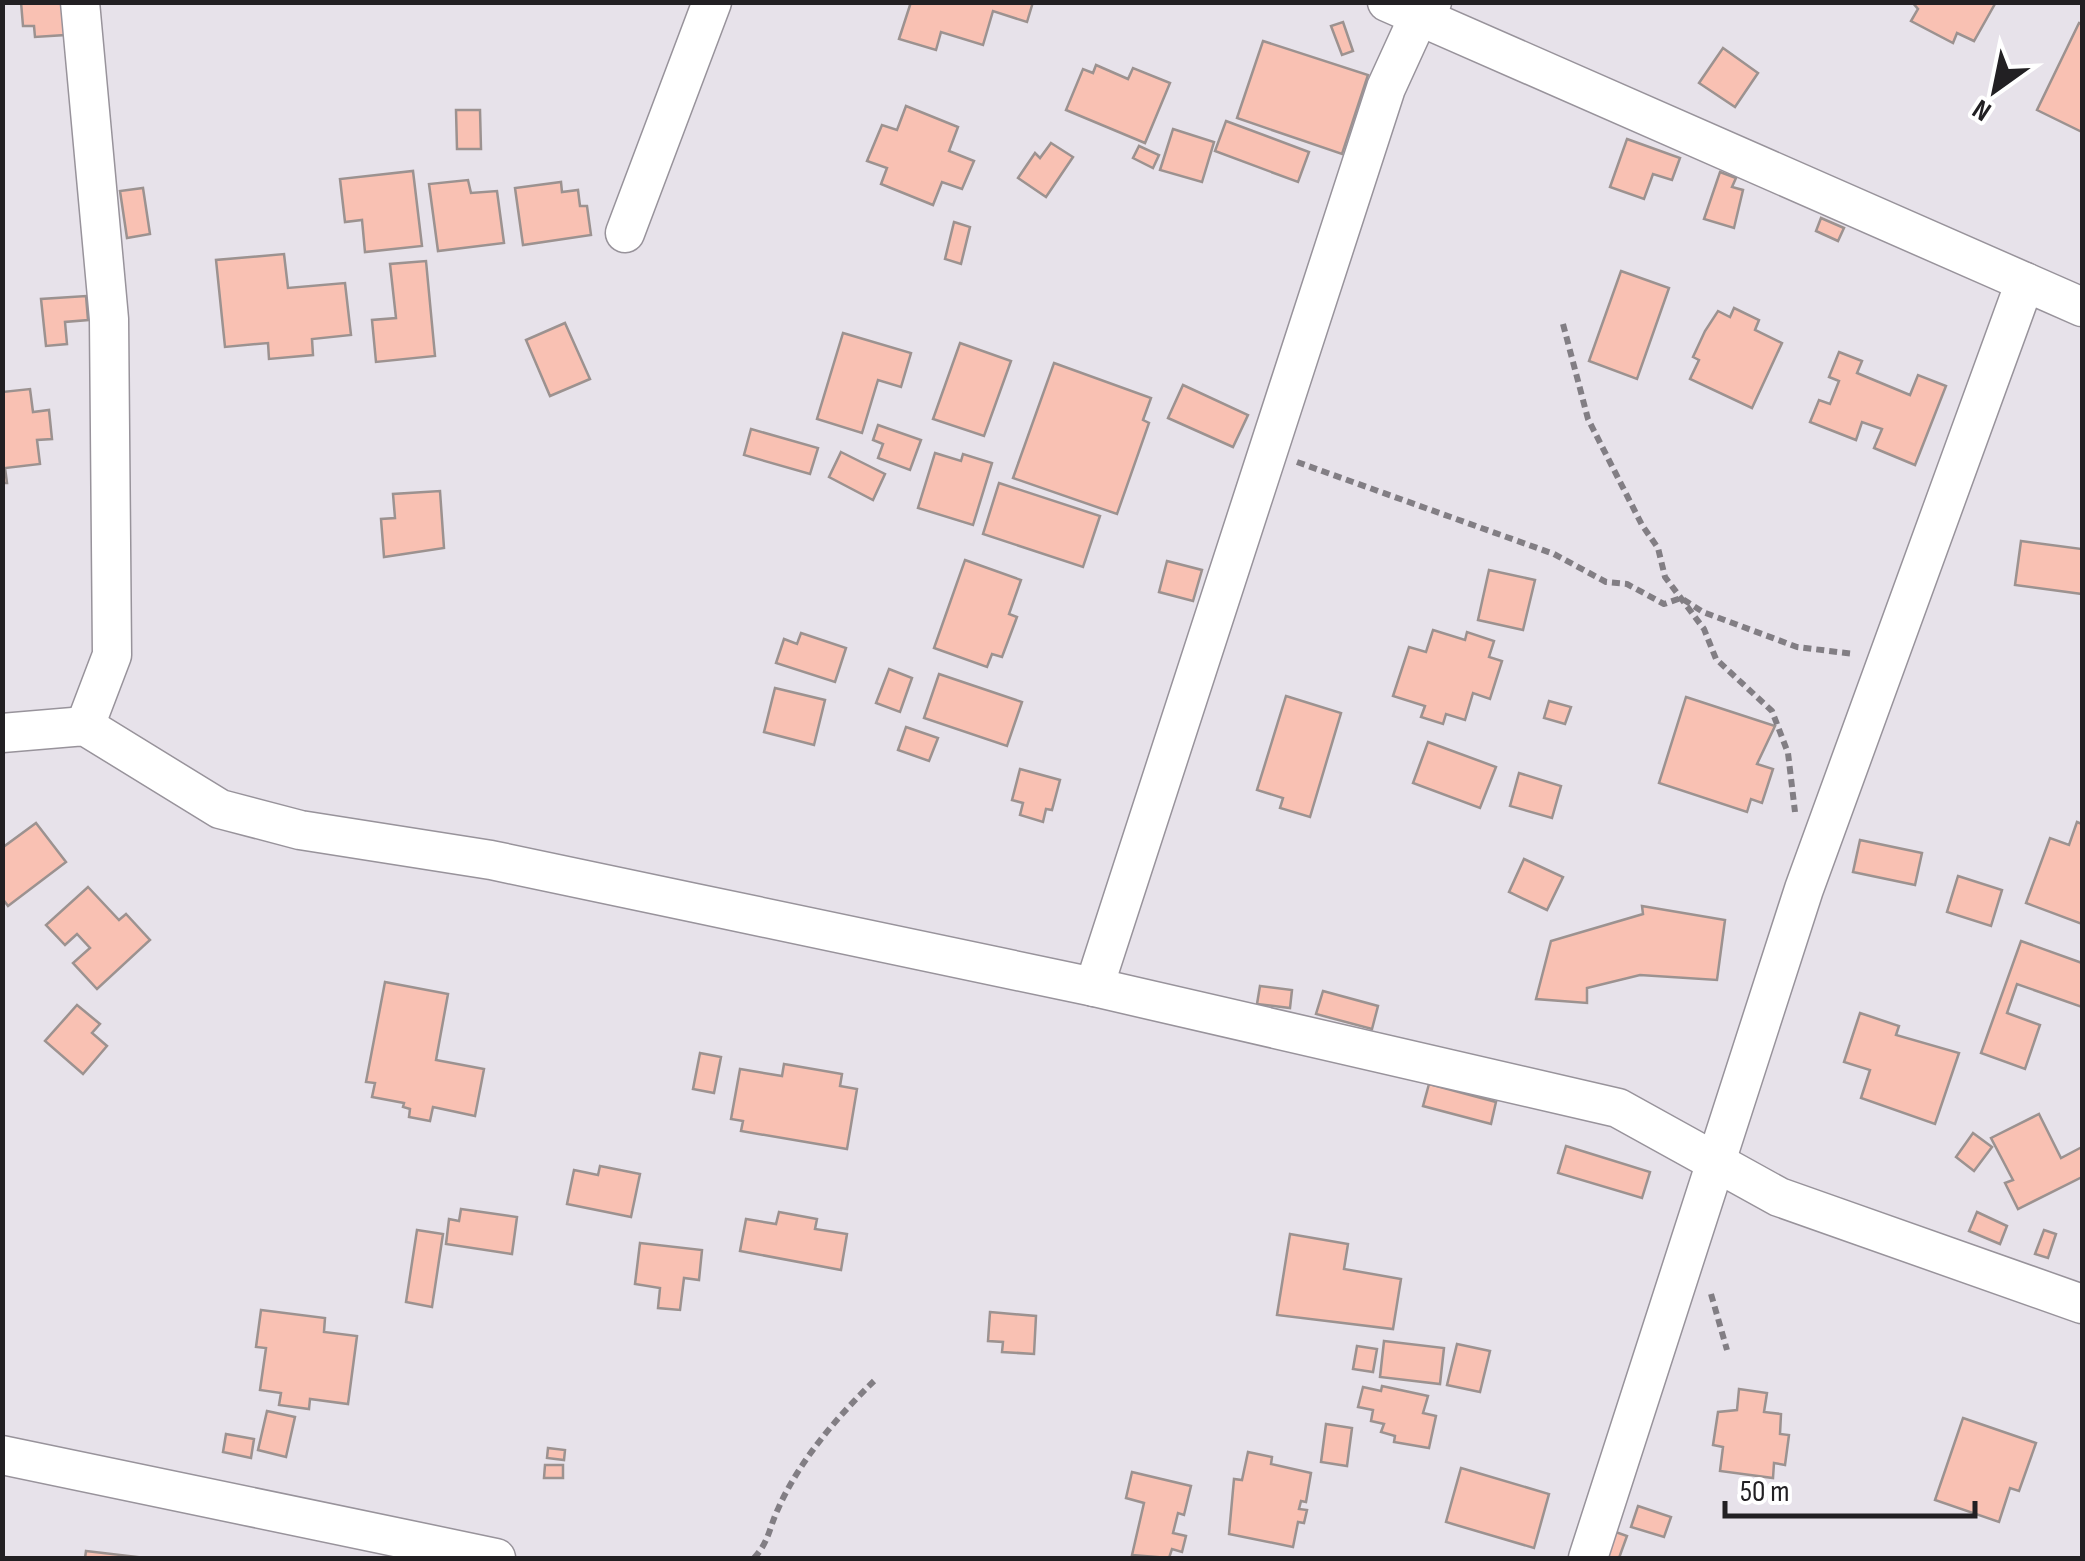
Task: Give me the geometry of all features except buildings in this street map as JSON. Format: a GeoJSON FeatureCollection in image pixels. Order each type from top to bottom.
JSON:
{"type":"FeatureCollection","features":[{"type":"Feature","properties":{"kind":"street"},"geometry":{"type":"LineString","coordinates":[[80,2],[109,319],[112,635],[112,655],[84,726]]}},
{"type":"Feature","properties":{"kind":"street"},"geometry":{"type":"LineString","coordinates":[[625,232],[712,2]]}},
{"type":"Feature","properties":{"kind":"street"},"geometry":{"type":"LineString","coordinates":[[1094,987],[1412,8],[2082,307]]}},
{"type":"Feature","properties":{"kind":"street"},"geometry":{"type":"LineString","coordinates":[[1588,1558],[1804,889],[2025,282]]}},
{"type":"Feature","properties":{"kind":"street"},"geometry":{"type":"LineString","coordinates":[[2,733],[84,726],[220,809],[300,830],[491,860],[1094,987],[1618,1108],[1780,1197],[2082,1304]]}},
{"type":"Feature","properties":{"kind":"street"},"geometry":{"type":"LineString","coordinates":[[2,1455],[477,1557]]}},
{"type":"Feature","properties":{"kind":"path"},"geometry":{"type":"LineString","coordinates":[[1564,324],[1588,420],[1642,525],[1658,548],[1665,578],[1716,658],[1772,712],[1788,753],[1789,787],[1798,824]]}},
{"type":"Feature","properties":{"kind":"path"},"geometry":{"type":"LineString","coordinates":[[1268,450],[1356,486],[1554,554],[1606,582],[1627,584],[1664,604],[1681,598]]}},
{"type":"Feature","properties":{"kind":"path"},"geometry":{"type":"LineString","coordinates":[[1681,598],[1703,612],[1797,647],[1862,656],[1882,675]]}},
{"type":"Feature","properties":{"kind":"path"},"geometry":{"type":"LineString","coordinates":[[754,1558],[768,1542],[778,1509],[838,1416],[874,1381]]}}]}
